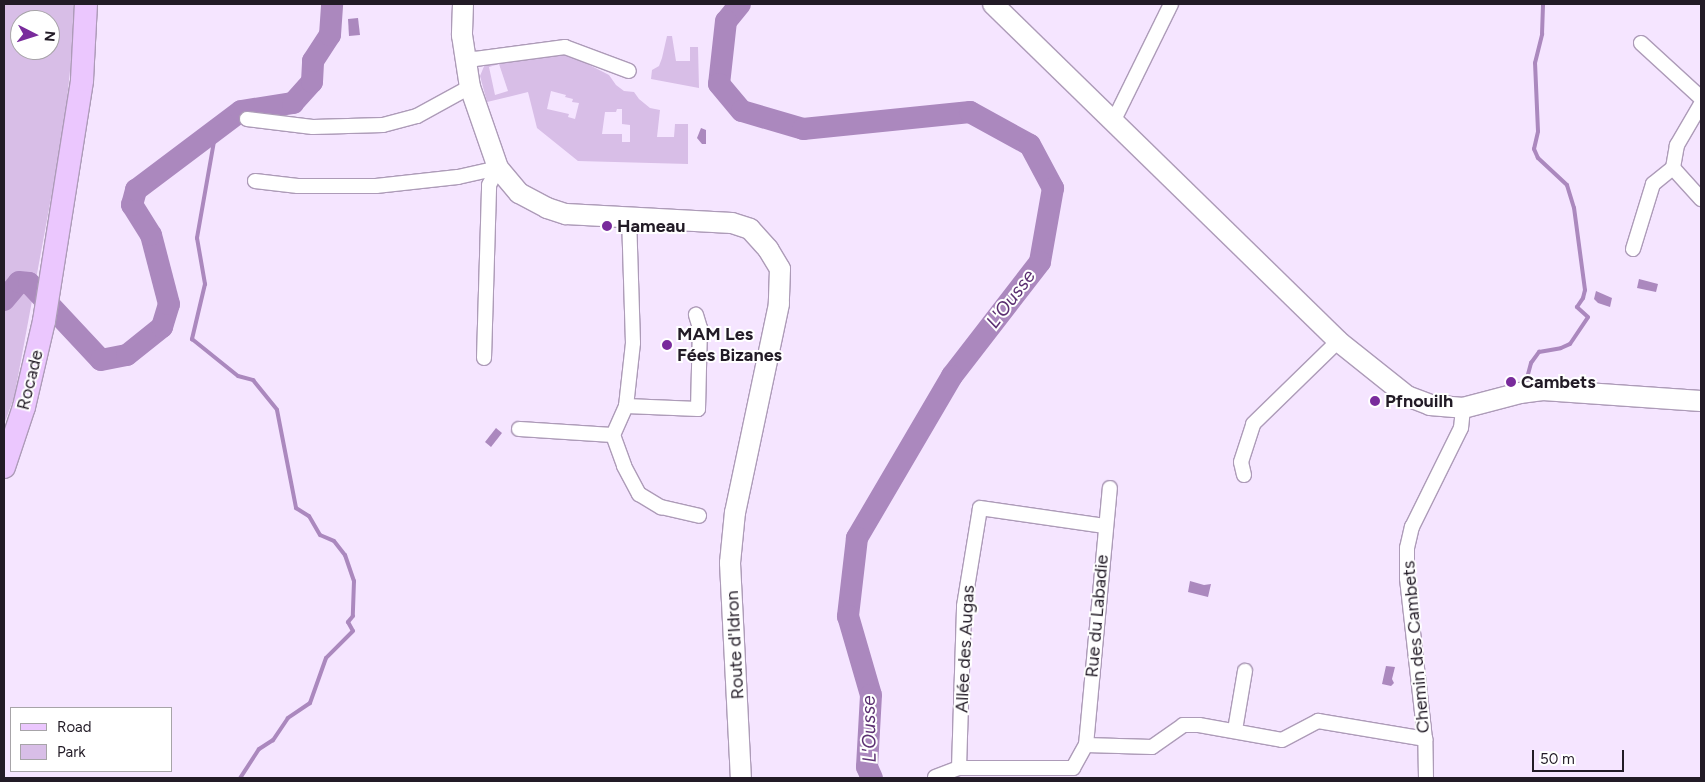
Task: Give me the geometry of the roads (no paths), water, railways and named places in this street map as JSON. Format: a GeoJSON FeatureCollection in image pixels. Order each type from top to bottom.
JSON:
{"type":"FeatureCollection","features":[{"type":"Feature","properties":{"kind":"main road","name":"Rocade"},"geometry":{"type":"LineString","coordinates":[[4,467],[24,407],[44,321],[82,80],[86,4]]}},
{"type":"Feature","properties":{"kind":"street"},"geometry":{"type":"LineString","coordinates":[[463,4],[462,35],[470,87],[498,168],[489,186],[484,358]]}},
{"type":"Feature","properties":{"kind":"street"},"geometry":{"type":"LineString","coordinates":[[1114,120],[1171,4]]}},
{"type":"Feature","properties":{"kind":"street"},"geometry":{"type":"LineString","coordinates":[[995,5],[1338,341],[1407,396],[1430,405],[1463,408],[1520,393],[1543,390],[1701,401]]}},
{"type":"Feature","properties":{"kind":"street"},"geometry":{"type":"LineString","coordinates":[[1641,43],[1701,98]]}},
{"type":"Feature","properties":{"kind":"street"},"geometry":{"type":"LineString","coordinates":[[466,63],[475,59],[565,47],[629,71]]}},
{"type":"Feature","properties":{"kind":"street"},"geometry":{"type":"LineString","coordinates":[[247,119],[313,127],[383,124],[417,116],[470,87]]}},
{"type":"Feature","properties":{"kind":"street"},"geometry":{"type":"LineString","coordinates":[[1633,249],[1652,184],[1673,168],[1677,145],[1701,104]]}},
{"type":"Feature","properties":{"kind":"street"},"geometry":{"type":"LineString","coordinates":[[254,181],[298,186],[376,186],[458,177],[498,168]]}},
{"type":"Feature","properties":{"kind":"street","name":"Route d'Idron"},"geometry":{"type":"LineString","coordinates":[[498,168],[519,192],[547,208],[566,214],[732,222],[750,230],[768,249],[780,269],[779,304],[735,512],[730,563],[741,778]]}},
{"type":"Feature","properties":{"kind":"street"},"geometry":{"type":"LineString","coordinates":[[1673,168],[1701,199]]}},
{"type":"Feature","properties":{"kind":"street"},"geometry":{"type":"LineString","coordinates":[[629,216],[633,343],[626,406],[613,435],[624,466],[639,494],[662,508],[699,516]]}},
{"type":"Feature","properties":{"kind":"street"},"geometry":{"type":"LineString","coordinates":[[626,406],[698,409],[700,328],[696,315]]}},
{"type":"Feature","properties":{"kind":"street"},"geometry":{"type":"LineString","coordinates":[[1244,475],[1241,462],[1253,424],[1338,341]]}},
{"type":"Feature","properties":{"kind":"street","name":"Chemin des Cambets"},"geometry":{"type":"LineString","coordinates":[[1426,778],[1425,739],[1407,578],[1407,548],[1412,527],[1460,428],[1463,408]]}},
{"type":"Feature","properties":{"kind":"street"},"geometry":{"type":"LineString","coordinates":[[519,430],[613,435]]}},
{"type":"Feature","properties":{"kind":"street","name":"Rue du Labadie"},"geometry":{"type":"LineString","coordinates":[[1086,745],[1110,488]]}},
{"type":"Feature","properties":{"kind":"street","name":"Allée des Augas"},"geometry":{"type":"LineString","coordinates":[[959,768],[964,606],[980,508],[1105,526]]}},
{"type":"Feature","properties":{"kind":"street"},"geometry":{"type":"LineString","coordinates":[[1235,730],[1246,671]]}},
{"type":"Feature","properties":{"kind":"street"},"geometry":{"type":"LineString","coordinates":[[935,777],[959,768],[1075,773],[1086,745],[1152,747],[1183,725],[1199,724],[1282,740],[1318,722],[1425,739]]}},
{"type":"Feature","properties":{"kind":"waterway"},"geometry":{"type":"LineString","coordinates":[[4,300],[19,282],[29,283],[101,360],[127,355],[162,327],[169,304],[151,235],[132,205],[136,190],[241,111],[293,103],[312,82],[313,61],[330,35],[332,4]]}},
{"type":"Feature","properties":{"kind":"waterway","name":"L'Ousse"},"geometry":{"type":"LineString","coordinates":[[740,4],[726,21],[719,84],[742,111],[803,129],[970,112],[1030,145],[1053,188],[1040,262],[952,376],[857,538],[848,616],[871,695],[867,767],[872,778]]}},
{"type":"Feature","properties":{"kind":"waterway"},"geometry":{"type":"LineString","coordinates":[[1527,378],[1531,363],[1539,352],[1561,348],[1570,344],[1588,317],[1577,307],[1583,298],[1585,290],[1574,208],[1567,185],[1538,158],[1534,149],[1538,131],[1535,63],[1542,34],[1543,4]]}},
{"type":"Feature","properties":{"kind":"waterway"},"geometry":{"type":"LineString","coordinates":[[216,130],[197,238],[205,284],[192,339],[238,376],[253,380],[277,410],[296,508],[309,516],[320,535],[334,541],[345,555],[354,581],[353,616],[348,622],[353,631],[326,658],[310,703],[288,718],[273,740],[259,749],[240,778]]}},
{"type":"Feature","properties":{"kind":"place","name":"Hameau"},"geometry":{"type":"Point","coordinates":[607,226]}},
{"type":"Feature","properties":{"kind":"place","name":"MAM Les Fées Bizanes"},"geometry":{"type":"Point","coordinates":[667,345]}},
{"type":"Feature","properties":{"kind":"place","name":"Cambets"},"geometry":{"type":"Point","coordinates":[1511,382]}},
{"type":"Feature","properties":{"kind":"place","name":"Pfnouilh"},"geometry":{"type":"Point","coordinates":[1375,401]}}]}
